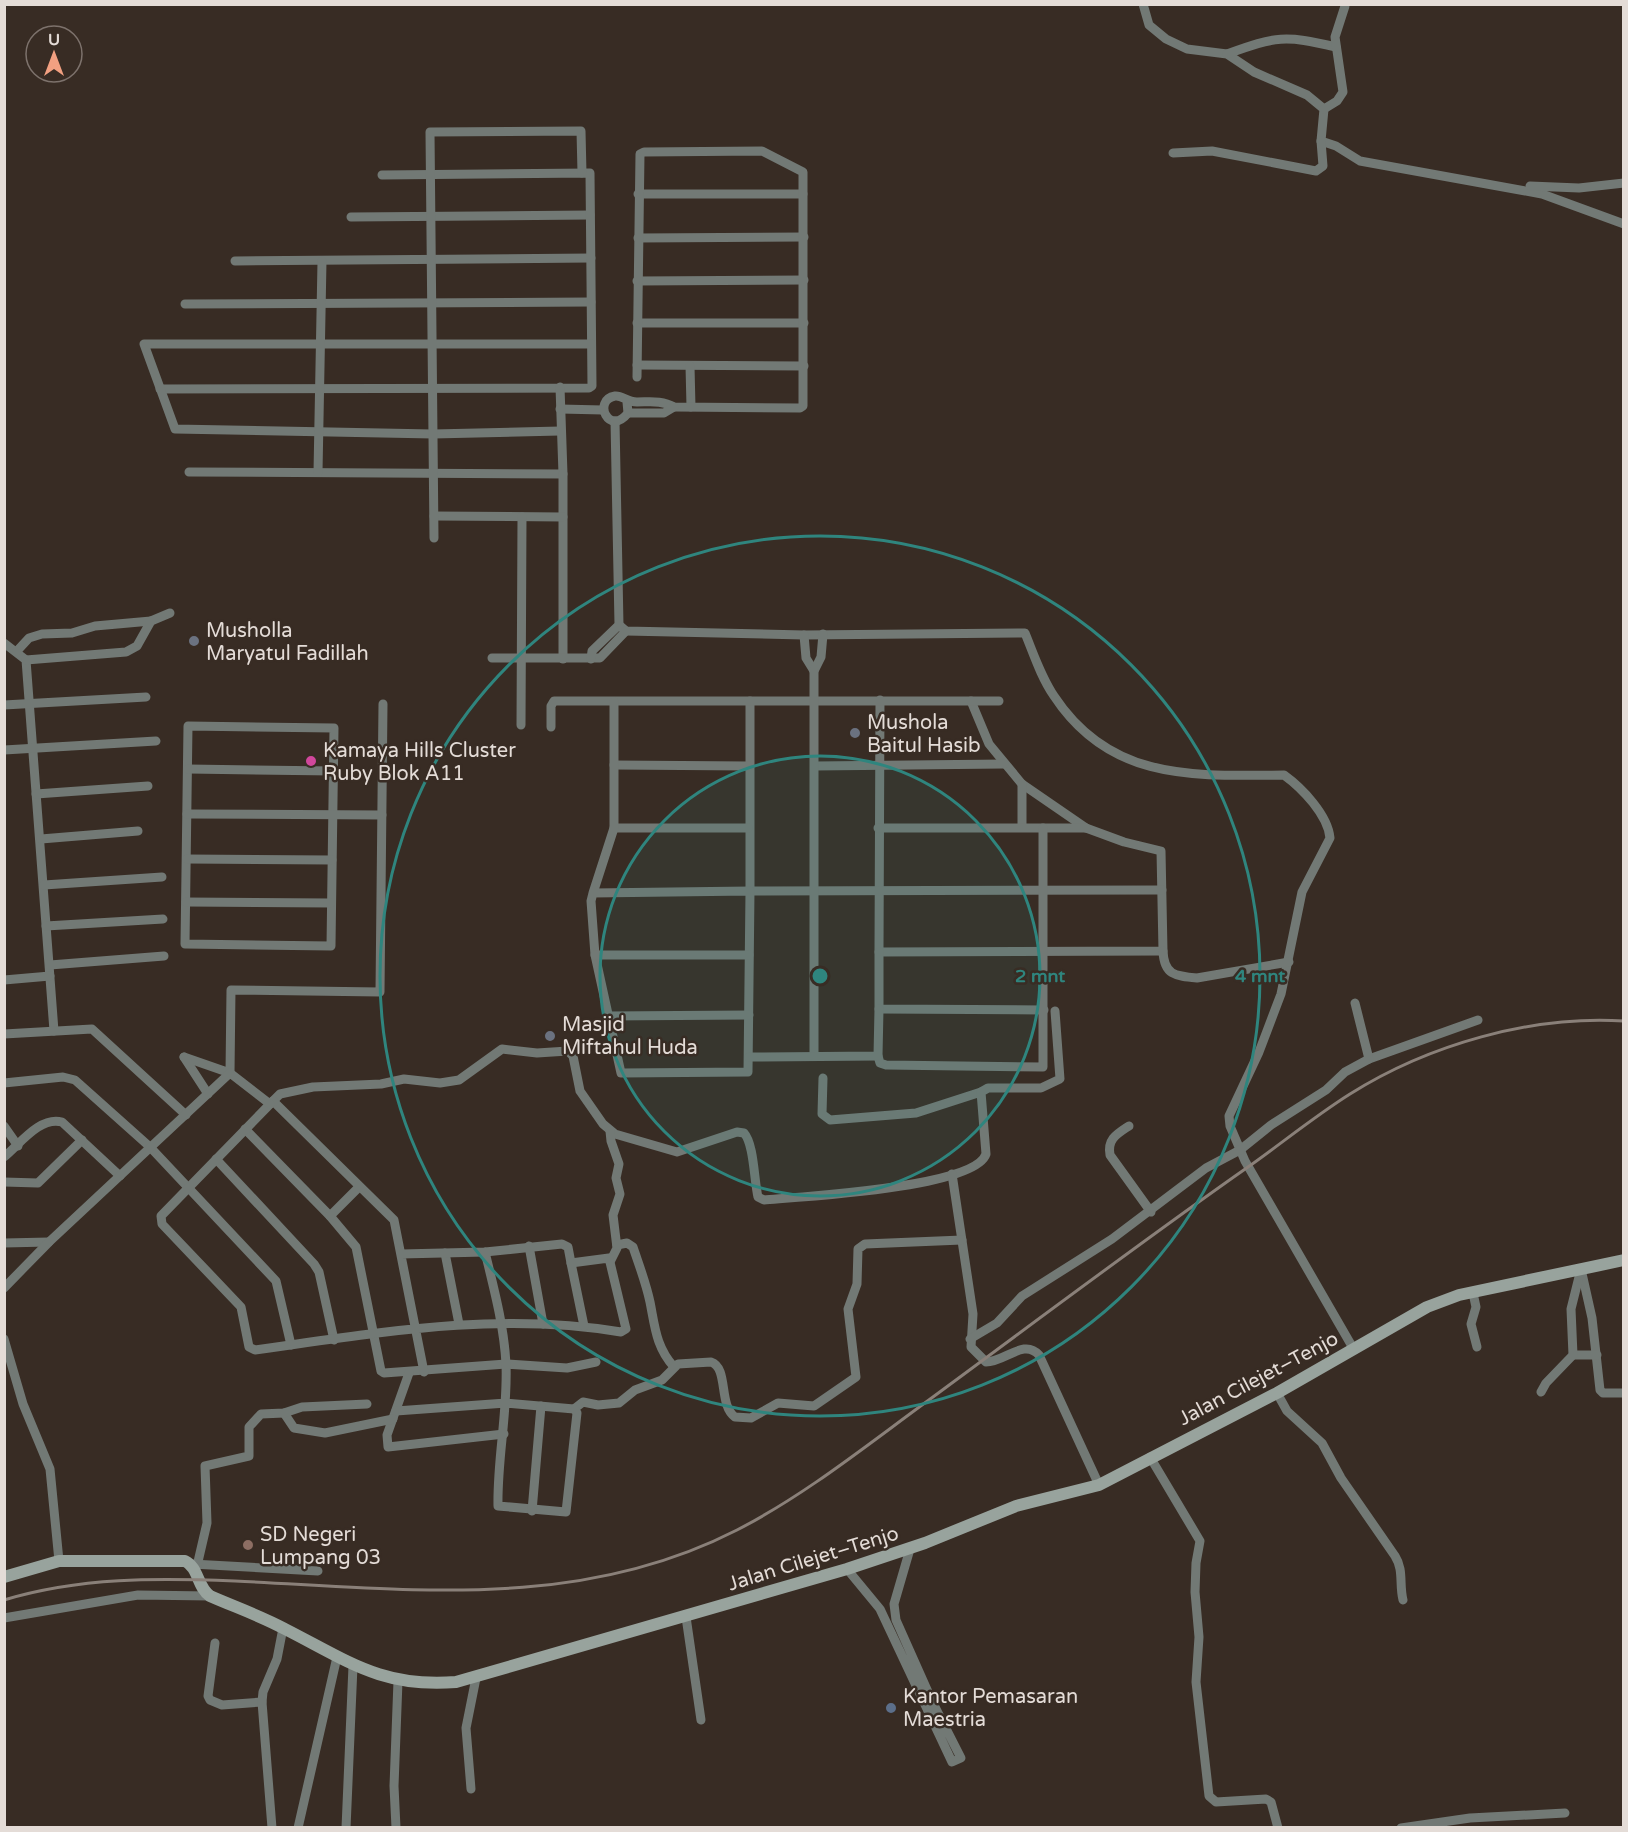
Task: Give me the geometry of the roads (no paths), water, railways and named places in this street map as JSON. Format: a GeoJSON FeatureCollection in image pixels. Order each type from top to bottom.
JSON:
{"type":"FeatureCollection","features":[{"type":"Feature","properties":{"kind":"main road","name":"Jalan Cilejet–Tenjo"},"geometry":{"type":"LineString","coordinates":[[210,1596],[283,1628],[353,1666],[398,1681],[441,1683],[476,1678],[847,1569],[910,1549],[1016,1506],[1099,1485],[1277,1393],[1427,1307],[1473,1293],[1623,1260]]}},
{"type":"Feature","properties":{"kind":"main road"},"geometry":{"type":"LineString","coordinates":[[4,1577],[59,1562],[179,1560],[194,1565],[203,1590],[210,1596]]}},
{"type":"Feature","properties":{"kind":"street"},"geometry":{"type":"LineString","coordinates":[[1143,4],[1149,25],[1166,39],[1187,49],[1227,54],[1268,40],[1285,37],[1336,47]]}},
{"type":"Feature","properties":{"kind":"street"},"geometry":{"type":"LineString","coordinates":[[1324,109],[1337,101],[1343,93],[1336,47],[1337,28],[1345,6]]}},
{"type":"Feature","properties":{"kind":"street"},"geometry":{"type":"LineString","coordinates":[[1227,54],[1254,72],[1307,95],[1324,109]]}},
{"type":"Feature","properties":{"kind":"street"},"geometry":{"type":"LineString","coordinates":[[1173,153],[1212,151],[1316,171],[1323,166],[1321,141],[1324,109]]}},
{"type":"Feature","properties":{"kind":"street"},"geometry":{"type":"LineString","coordinates":[[434,538],[430,132],[581,131],[582,173]]}},
{"type":"Feature","properties":{"kind":"street"},"geometry":{"type":"LineString","coordinates":[[1321,141],[1367,163],[1557,197],[1588,212],[1609,216],[1623,224]]}},
{"type":"Feature","properties":{"kind":"street"},"geometry":{"type":"LineString","coordinates":[[627,402],[665,402],[674,407],[800,408],[804,401],[803,172],[762,152],[644,152],[638,160],[637,377]]}},
{"type":"Feature","properties":{"kind":"street"},"geometry":{"type":"LineString","coordinates":[[160,389],[589,388],[592,386],[590,173],[382,175]]}},
{"type":"Feature","properties":{"kind":"street"},"geometry":{"type":"LineString","coordinates":[[1471,181],[1559,189],[1623,183]]}},
{"type":"Feature","properties":{"kind":"street"},"geometry":{"type":"LineString","coordinates":[[638,194],[803,194]]}},
{"type":"Feature","properties":{"kind":"street"},"geometry":{"type":"LineString","coordinates":[[351,218],[590,215]]}},
{"type":"Feature","properties":{"kind":"street"},"geometry":{"type":"LineString","coordinates":[[638,238],[804,237]]}},
{"type":"Feature","properties":{"kind":"street"},"geometry":{"type":"LineString","coordinates":[[235,261],[591,258]]}},
{"type":"Feature","properties":{"kind":"street"},"geometry":{"type":"LineString","coordinates":[[318,472],[322,261]]}},
{"type":"Feature","properties":{"kind":"street"},"geometry":{"type":"LineString","coordinates":[[637,280],[804,280]]}},
{"type":"Feature","properties":{"kind":"street"},"geometry":{"type":"LineString","coordinates":[[185,304],[591,302]]}},
{"type":"Feature","properties":{"kind":"street"},"geometry":{"type":"LineString","coordinates":[[637,323],[804,323]]}},
{"type":"Feature","properties":{"kind":"street"},"geometry":{"type":"LineString","coordinates":[[560,431],[433,434],[175,429],[144,344],[591,344]]}},
{"type":"Feature","properties":{"kind":"street"},"geometry":{"type":"LineString","coordinates":[[637,366],[804,366]]}},
{"type":"Feature","properties":{"kind":"street"},"geometry":{"type":"LineString","coordinates":[[690,366],[691,407]]}},
{"type":"Feature","properties":{"kind":"street"},"geometry":{"type":"LineString","coordinates":[[560,387],[563,474],[563,658]]}},
{"type":"Feature","properties":{"kind":"street"},"geometry":{"type":"LineString","coordinates":[[612,396],[621,396],[627,402],[628,413],[623,419],[615,421],[607,417],[603,410],[605,402],[612,396]]}},
{"type":"Feature","properties":{"kind":"street"},"geometry":{"type":"LineString","coordinates":[[628,413],[664,413],[674,407]]}},
{"type":"Feature","properties":{"kind":"street"},"geometry":{"type":"LineString","coordinates":[[560,409],[603,410]]}},
{"type":"Feature","properties":{"kind":"street"},"geometry":{"type":"LineString","coordinates":[[492,658],[600,658],[623,628],[615,421]]}},
{"type":"Feature","properties":{"kind":"street"},"geometry":{"type":"LineString","coordinates":[[189,472],[563,474]]}},
{"type":"Feature","properties":{"kind":"street"},"geometry":{"type":"LineString","coordinates":[[434,516],[563,517]]}},
{"type":"Feature","properties":{"kind":"street"},"geometry":{"type":"LineString","coordinates":[[521,725],[522,517]]}},
{"type":"Feature","properties":{"kind":"street"},"geometry":{"type":"LineString","coordinates":[[17,651],[33,636],[151,621],[170,613]]}},
{"type":"Feature","properties":{"kind":"street"},"geometry":{"type":"LineString","coordinates":[[26,660],[126,652],[137,646],[151,621]]}},
{"type":"Feature","properties":{"kind":"street"},"geometry":{"type":"LineString","coordinates":[[623,628],[804,635],[1025,633],[1048,686],[1068,716],[1094,742],[1123,759],[1162,772],[1284,776],[1295,783],[1329,828],[1330,838],[1302,892],[1296,911],[1281,994],[1259,1052],[1229,1116],[1230,1126],[1240,1150],[1353,1348]]}},
{"type":"Feature","properties":{"kind":"street"},"geometry":{"type":"LineString","coordinates":[[814,1055],[814,670],[821,657],[823,634]]}},
{"type":"Feature","properties":{"kind":"street"},"geometry":{"type":"LineString","coordinates":[[804,635],[807,658],[814,670]]}},
{"type":"Feature","properties":{"kind":"street"},"geometry":{"type":"LineString","coordinates":[[4,644],[17,651],[26,660],[54,1031]]}},
{"type":"Feature","properties":{"kind":"street"},"geometry":{"type":"LineString","coordinates":[[4,705],[146,697]]}},
{"type":"Feature","properties":{"kind":"street"},"geometry":{"type":"LineString","coordinates":[[880,700],[878,828],[878,1056],[880,1063],[886,1065],[1041,1068],[1044,1065],[1043,828]]}},
{"type":"Feature","properties":{"kind":"street"},"geometry":{"type":"LineString","coordinates":[[551,727],[550,706],[554,701],[999,701]]}},
{"type":"Feature","properties":{"kind":"street"},"geometry":{"type":"LineString","coordinates":[[614,702],[614,828],[591,902],[595,955],[621,1073],[744,1074],[749,1068],[750,701]]}},
{"type":"Feature","properties":{"kind":"street"},"geometry":{"type":"LineString","coordinates":[[971,701],[989,744],[1022,784],[1086,828],[1124,842],[1161,851],[1163,951],[1164,964],[1169,971],[1182,977],[1197,978],[1288,962]]}},
{"type":"Feature","properties":{"kind":"street"},"geometry":{"type":"LineString","coordinates":[[4,1288],[49,1242],[230,1073],[231,990],[380,992],[383,704]]}},
{"type":"Feature","properties":{"kind":"street"},"geometry":{"type":"LineString","coordinates":[[188,726],[334,728],[331,946],[185,944],[188,769],[188,726]]}},
{"type":"Feature","properties":{"kind":"street"},"geometry":{"type":"LineString","coordinates":[[4,750],[156,741]]}},
{"type":"Feature","properties":{"kind":"street"},"geometry":{"type":"LineString","coordinates":[[614,765],[749,766]]}},
{"type":"Feature","properties":{"kind":"street"},"geometry":{"type":"LineString","coordinates":[[815,766],[1004,765]]}},
{"type":"Feature","properties":{"kind":"street"},"geometry":{"type":"LineString","coordinates":[[188,769],[334,771]]}},
{"type":"Feature","properties":{"kind":"street"},"geometry":{"type":"LineString","coordinates":[[1022,784],[1022,827]]}},
{"type":"Feature","properties":{"kind":"street"},"geometry":{"type":"LineString","coordinates":[[36,794],[148,786]]}},
{"type":"Feature","properties":{"kind":"street"},"geometry":{"type":"LineString","coordinates":[[187,814],[382,815]]}},
{"type":"Feature","properties":{"kind":"street"},"geometry":{"type":"LineString","coordinates":[[614,828],[748,828]]}},
{"type":"Feature","properties":{"kind":"street"},"geometry":{"type":"LineString","coordinates":[[878,828],[1086,828]]}},
{"type":"Feature","properties":{"kind":"street"},"geometry":{"type":"LineString","coordinates":[[41,839],[138,831]]}},
{"type":"Feature","properties":{"kind":"street"},"geometry":{"type":"LineString","coordinates":[[187,859],[332,860]]}},
{"type":"Feature","properties":{"kind":"street"},"geometry":{"type":"LineString","coordinates":[[44,885],[162,877]]}},
{"type":"Feature","properties":{"kind":"street"},"geometry":{"type":"LineString","coordinates":[[593,893],[1162,890]]}},
{"type":"Feature","properties":{"kind":"street"},"geometry":{"type":"LineString","coordinates":[[186,902],[331,903]]}},
{"type":"Feature","properties":{"kind":"street"},"geometry":{"type":"LineString","coordinates":[[46,926],[163,919]]}},
{"type":"Feature","properties":{"kind":"street"},"geometry":{"type":"LineString","coordinates":[[879,952],[1163,951]]}},
{"type":"Feature","properties":{"kind":"street"},"geometry":{"type":"LineString","coordinates":[[595,955],[749,955]]}},
{"type":"Feature","properties":{"kind":"street"},"geometry":{"type":"LineString","coordinates":[[50,965],[164,956]]}},
{"type":"Feature","properties":{"kind":"street"},"geometry":{"type":"LineString","coordinates":[[4,980],[50,976]]}},
{"type":"Feature","properties":{"kind":"street"},"geometry":{"type":"LineString","coordinates":[[1354,1004],[1369,1059]]}},
{"type":"Feature","properties":{"kind":"street"},"geometry":{"type":"LineString","coordinates":[[879,1009],[1044,1010]]}},
{"type":"Feature","properties":{"kind":"street"},"geometry":{"type":"LineString","coordinates":[[823,1078],[822,1114],[830,1120],[916,1113],[988,1088],[1041,1088],[1060,1079],[1055,1011]]}},
{"type":"Feature","properties":{"kind":"street"},"geometry":{"type":"LineString","coordinates":[[607,1016],[749,1015]]}},
{"type":"Feature","properties":{"kind":"street"},"geometry":{"type":"LineString","coordinates":[[970,1339],[997,1323],[1022,1296],[1151,1212],[1206,1168],[1240,1150],[1271,1125],[1326,1090],[1345,1072],[1369,1059],[1478,1020]]}},
{"type":"Feature","properties":{"kind":"street"},"geometry":{"type":"LineString","coordinates":[[4,1034],[93,1029],[186,1115]]}},
{"type":"Feature","properties":{"kind":"street"},"geometry":{"type":"LineString","coordinates":[[502,1049],[537,1053],[568,1051],[573,1056],[580,1091],[610,1131],[620,1166],[616,1178],[620,1196],[613,1215],[616,1252],[611,1260],[626,1329],[621,1332],[584,1326],[502,1322],[459,1324],[417,1327],[334,1340],[251,1349],[241,1307],[162,1224],[161,1216],[272,1102],[280,1094],[313,1087],[381,1084],[404,1078],[440,1083],[459,1080],[502,1049]]}},
{"type":"Feature","properties":{"kind":"street"},"geometry":{"type":"LineString","coordinates":[[749,1057],[878,1056]]}},
{"type":"Feature","properties":{"kind":"street"},"geometry":{"type":"LineString","coordinates":[[208,1094],[184,1057],[230,1073],[272,1102],[394,1220],[417,1327],[424,1372]]}},
{"type":"Feature","properties":{"kind":"street"},"geometry":{"type":"LineString","coordinates":[[4,1083],[63,1077],[75,1080],[150,1147],[276,1281],[291,1345]]}},
{"type":"Feature","properties":{"kind":"street"},"geometry":{"type":"LineString","coordinates":[[610,1131],[677,1152],[736,1132],[744,1133],[751,1144],[752,1173],[758,1197],[764,1200],[876,1191],[952,1174],[985,1157],[981,1092]]}},
{"type":"Feature","properties":{"kind":"street"},"geometry":{"type":"LineString","coordinates":[[4,1157],[50,1120],[62,1122],[120,1176]]}},
{"type":"Feature","properties":{"kind":"street"},"geometry":{"type":"LineString","coordinates":[[4,1126],[18,1146]]}},
{"type":"Feature","properties":{"kind":"street"},"geometry":{"type":"LineString","coordinates":[[1129,1126],[1112,1138],[1108,1147],[1110,1155],[1151,1212]]}},
{"type":"Feature","properties":{"kind":"street"},"geometry":{"type":"LineString","coordinates":[[245,1130],[330,1216],[356,1247],[381,1371],[388,1375],[506,1364],[567,1368],[596,1362]]}},
{"type":"Feature","properties":{"kind":"street"},"geometry":{"type":"LineString","coordinates":[[4,1182],[38,1183],[82,1140]]}},
{"type":"Feature","properties":{"kind":"street"},"geometry":{"type":"LineString","coordinates":[[216,1159],[314,1264],[319,1272],[334,1340]]}},
{"type":"Feature","properties":{"kind":"street"},"geometry":{"type":"LineString","coordinates":[[952,1174],[973,1314],[970,1339],[972,1350],[986,1362],[995,1361],[1025,1348],[1035,1350],[1039,1354],[1099,1485]]}},
{"type":"Feature","properties":{"kind":"street"},"geometry":{"type":"LineString","coordinates":[[330,1216],[359,1187]]}},
{"type":"Feature","properties":{"kind":"street"},"geometry":{"type":"LineString","coordinates":[[284,1413],[294,1428],[325,1433],[394,1415],[506,1403],[574,1408],[583,1402],[598,1405],[619,1403],[635,1390],[662,1380],[674,1367],[684,1363],[715,1363],[719,1369],[727,1411],[739,1419],[751,1418],[778,1403],[814,1406],[856,1377],[848,1309],[857,1284],[858,1249],[865,1244],[962,1240]]}},
{"type":"Feature","properties":{"kind":"street"},"geometry":{"type":"LineString","coordinates":[[4,1243],[49,1242]]}},
{"type":"Feature","properties":{"kind":"street"},"geometry":{"type":"LineString","coordinates":[[401,1254],[485,1252],[565,1244],[584,1326]]}},
{"type":"Feature","properties":{"kind":"street"},"geometry":{"type":"LineString","coordinates":[[616,1245],[627,1244],[633,1247],[650,1302],[655,1333],[665,1357],[674,1367]]}},
{"type":"Feature","properties":{"kind":"street"},"geometry":{"type":"LineString","coordinates":[[529,1246],[543,1324]]}},
{"type":"Feature","properties":{"kind":"street"},"geometry":{"type":"LineString","coordinates":[[485,1252],[502,1322],[506,1364],[506,1403],[498,1506],[532,1511],[565,1512],[567,1510],[577,1413],[574,1408]]}},
{"type":"Feature","properties":{"kind":"street"},"geometry":{"type":"LineString","coordinates":[[446,1253],[459,1324]]}},
{"type":"Feature","properties":{"kind":"street"},"geometry":{"type":"LineString","coordinates":[[571,1263],[606,1257],[611,1260]]}},
{"type":"Feature","properties":{"kind":"street"},"geometry":{"type":"LineString","coordinates":[[1573,1355],[1570,1309],[1581,1269]]}},
{"type":"Feature","properties":{"kind":"street"},"geometry":{"type":"LineString","coordinates":[[1581,1269],[1589,1299],[1601,1392],[1623,1393]]}},
{"type":"Feature","properties":{"kind":"street"},"geometry":{"type":"LineString","coordinates":[[1473,1293],[1476,1307],[1471,1324],[1477,1347]]}},
{"type":"Feature","properties":{"kind":"street"},"geometry":{"type":"LineString","coordinates":[[4,1339],[23,1404],[50,1469],[59,1562]]}},
{"type":"Feature","properties":{"kind":"street"},"geometry":{"type":"LineString","coordinates":[[1541,1392],[1546,1383],[1573,1355],[1597,1355]]}},
{"type":"Feature","properties":{"kind":"street"},"geometry":{"type":"LineString","coordinates":[[409,1373],[386,1445],[392,1448],[504,1434]]}},
{"type":"Feature","properties":{"kind":"street"},"geometry":{"type":"LineString","coordinates":[[1277,1393],[1287,1411],[1322,1443],[1341,1478],[1395,1556],[1402,1569],[1400,1582],[1403,1600]]}},
{"type":"Feature","properties":{"kind":"street"},"geometry":{"type":"LineString","coordinates":[[318,1571],[194,1565],[207,1523],[206,1466],[246,1459],[250,1451],[248,1432],[254,1419],[271,1412],[284,1413],[302,1407],[368,1404]]}},
{"type":"Feature","properties":{"kind":"street"},"geometry":{"type":"LineString","coordinates":[[532,1511],[541,1406]]}},
{"type":"Feature","properties":{"kind":"street"},"geometry":{"type":"LineString","coordinates":[[1150,1457],[1200,1541],[1195,1581],[1199,1637],[1196,1682],[1209,1796],[1216,1802],[1266,1799],[1271,1802],[1278,1827]]}},
{"type":"Feature","properties":{"kind":"street"},"geometry":{"type":"LineString","coordinates":[[910,1549],[894,1604],[896,1620],[941,1729]]}},
{"type":"Feature","properties":{"kind":"street"},"geometry":{"type":"LineString","coordinates":[[847,1569],[880,1609],[957,1760]]}},
{"type":"Feature","properties":{"kind":"street"},"geometry":{"type":"LineString","coordinates":[[4,1618],[138,1595],[210,1596]]}},
{"type":"Feature","properties":{"kind":"street"},"geometry":{"type":"LineString","coordinates":[[880,1609],[894,1604]]}},
{"type":"Feature","properties":{"kind":"street"},"geometry":{"type":"LineString","coordinates":[[686,1617],[701,1720]]}},
{"type":"Feature","properties":{"kind":"street"},"geometry":{"type":"LineString","coordinates":[[272,1827],[262,1702],[263,1692],[277,1659],[283,1628]]}},
{"type":"Feature","properties":{"kind":"street"},"geometry":{"type":"LineString","coordinates":[[215,1643],[208,1696],[210,1700],[222,1705],[262,1702]]}},
{"type":"Feature","properties":{"kind":"street"},"geometry":{"type":"LineString","coordinates":[[298,1827],[337,1657]]}},
{"type":"Feature","properties":{"kind":"street"},"geometry":{"type":"LineString","coordinates":[[346,1827],[353,1666]]}},
{"type":"Feature","properties":{"kind":"street"},"geometry":{"type":"LineString","coordinates":[[471,1789],[466,1728],[476,1678]]}},
{"type":"Feature","properties":{"kind":"street"},"geometry":{"type":"LineString","coordinates":[[396,1827],[394,1786],[398,1681]]}},
{"type":"Feature","properties":{"kind":"street"},"geometry":{"type":"LineString","coordinates":[[1401,1827],[1470,1818],[1565,1813]]}},
{"type":"Feature","properties":{"kind":"railway"},"geometry":{"type":"LineString","coordinates":[[4,1600],[33,1592],[90,1583],[177,1579],[364,1588],[491,1589],[553,1584],[615,1574],[677,1556],[737,1530],[809,1487],[1311,1120],[1380,1077],[1413,1061],[1481,1037],[1553,1023],[1589,1020],[1624,1021]]}},
{"type":"Feature","properties":{"kind":"place","name":"Musholla Maryatul Fadillah"},"geometry":{"type":"Point","coordinates":[194,641]}},
{"type":"Feature","properties":{"kind":"place","name":"Mushola Baitul Hasib"},"geometry":{"type":"Point","coordinates":[855,733]}},
{"type":"Feature","properties":{"kind":"place","name":"Kamaya Hills Cluster Ruby Blok A11"},"geometry":{"type":"Point","coordinates":[311,761]}},
{"type":"Feature","properties":{"kind":"place","name":"Masjid Miftahul Huda"},"geometry":{"type":"Point","coordinates":[550,1036]}},
{"type":"Feature","properties":{"kind":"place","name":"SD Negeri Lumpang 03"},"geometry":{"type":"Point","coordinates":[248,1545]}},
{"type":"Feature","properties":{"kind":"place","name":"Kantor Pemasaran Maestria"},"geometry":{"type":"Point","coordinates":[891,1708]}}]}
